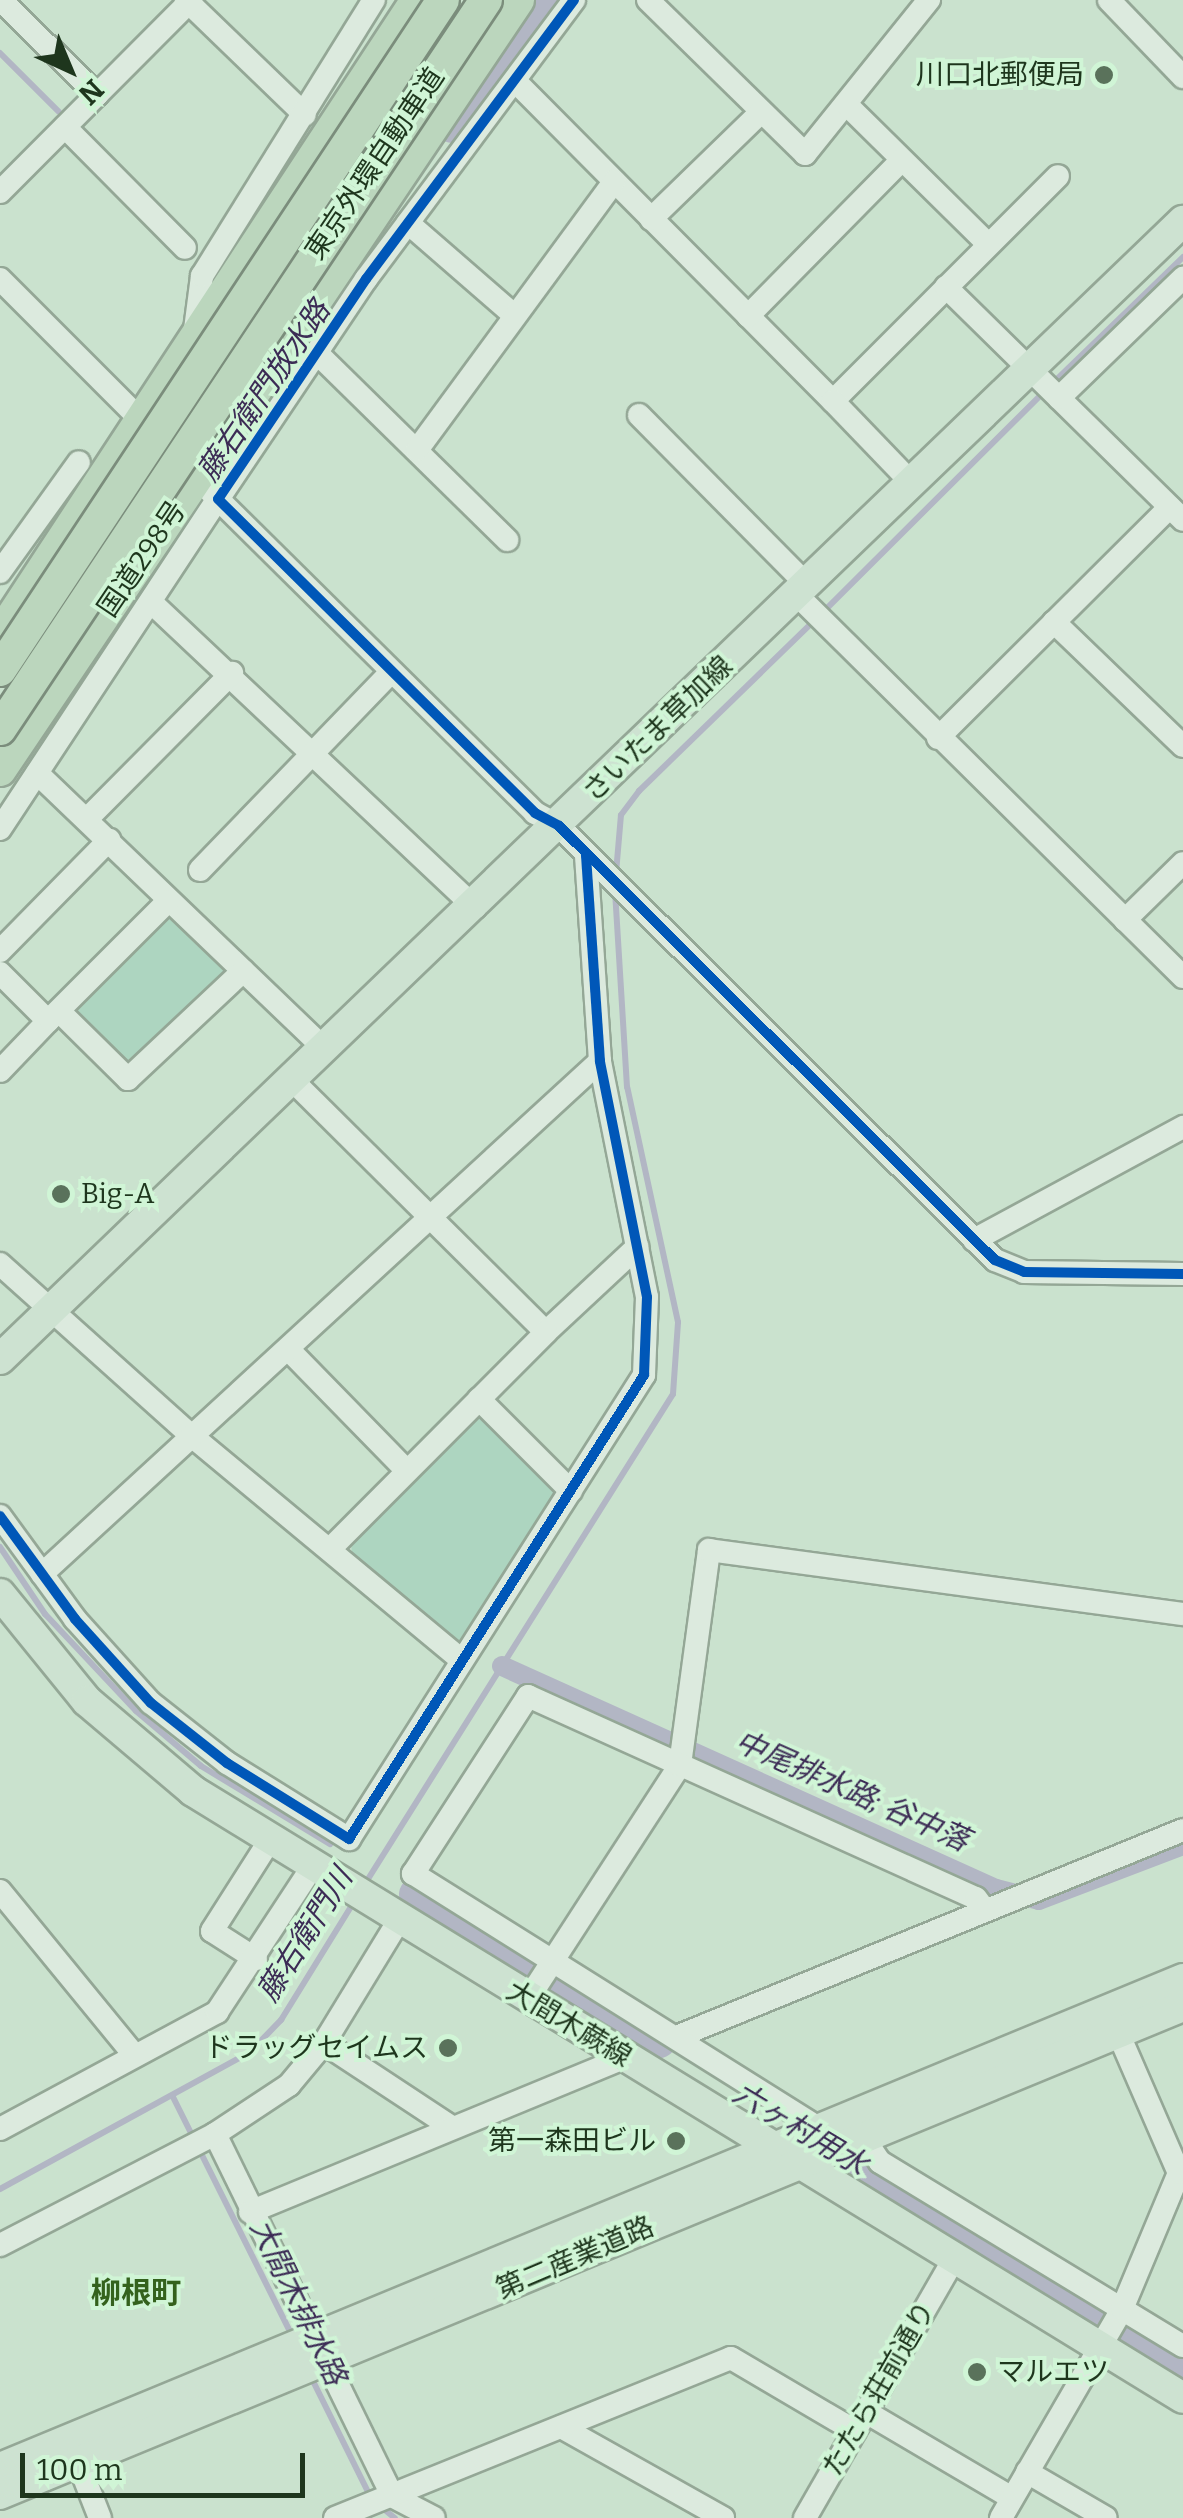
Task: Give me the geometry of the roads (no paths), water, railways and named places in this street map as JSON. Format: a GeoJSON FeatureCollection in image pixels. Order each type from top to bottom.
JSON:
{"type":"FeatureCollection","features":[{"type":"Feature","properties":{"kind":"highway"},"geometry":{"type":"LineString","coordinates":[[0,635],[194,345],[317,125],[406,0]]}},
{"type":"Feature","properties":{"kind":"highway"},"geometry":{"type":"LineString","coordinates":[[317,125],[417,0]]}},
{"type":"Feature","properties":{"kind":"highway","name":"東京外環自動車道"},"geometry":{"type":"LineString","coordinates":[[0,670],[443,0]]}},
{"type":"Feature","properties":{"kind":"highway","name":"東京外環自動車道"},"geometry":{"type":"LineString","coordinates":[[0,730],[486,0]]}},
{"type":"Feature","properties":{"kind":"highway","name":"国道298号"},"geometry":{"type":"LineString","coordinates":[[0,770],[208,488],[518,0]]}},
{"type":"Feature","properties":{"kind":"main road","name":"さいたま草加線"},"geometry":{"type":"LineString","coordinates":[[0,1359],[559,826],[810,604],[912,482],[1183,220]]}},
{"type":"Feature","properties":{"kind":"main road","name":"大間木蕨線"},"geometry":{"type":"LineString","coordinates":[[3,1603],[113,1726],[194,1791],[390,1915],[1183,2398]]}},
{"type":"Feature","properties":{"kind":"main road","name":"第二産業道路"},"geometry":{"type":"LineString","coordinates":[[0,2468],[309,2354],[799,2164],[828,2137],[1183,1979]]}},
{"type":"Feature","properties":{"kind":"main road","name":"第二産業道路"},"geometry":{"type":"LineString","coordinates":[[0,2494],[78,2462],[769,2146],[828,2137],[1183,2006]]}},
{"type":"Feature","properties":{"kind":"street"},"geometry":{"type":"LineString","coordinates":[[1,0],[97,95]]}},
{"type":"Feature","properties":{"kind":"street"},"geometry":{"type":"LineString","coordinates":[[0,192],[189,1],[317,125],[374,0]]}},
{"type":"Feature","properties":{"kind":"street"},"geometry":{"type":"LineString","coordinates":[[0,830],[152,603],[208,488],[319,355],[408,223],[574,0]]}},
{"type":"Feature","properties":{"kind":"street"},"geometry":{"type":"LineString","coordinates":[[648,0],[805,154],[929,0]]}},
{"type":"Feature","properties":{"kind":"street"},"geometry":{"type":"LineString","coordinates":[[1118,3],[1183,77]]}},
{"type":"Feature","properties":{"kind":"street"},"geometry":{"type":"LineString","coordinates":[[516,82],[912,482]]}},
{"type":"Feature","properties":{"kind":"street"},"geometry":{"type":"LineString","coordinates":[[846,104],[988,244]]}},
{"type":"Feature","properties":{"kind":"street"},"geometry":{"type":"LineString","coordinates":[[651,219],[761,112]]}},
{"type":"Feature","properties":{"kind":"street"},"geometry":{"type":"LineString","coordinates":[[64,127],[185,248]]}},
{"type":"Feature","properties":{"kind":"street"},"geometry":{"type":"LineString","coordinates":[[748,316],[902,160]]}},
{"type":"Feature","properties":{"kind":"street"},"geometry":{"type":"LineString","coordinates":[[834,402],[1058,176]]}},
{"type":"Feature","properties":{"kind":"street"},"geometry":{"type":"LineString","coordinates":[[417,450],[614,182]]}},
{"type":"Feature","properties":{"kind":"street"},"geometry":{"type":"LineString","coordinates":[[408,223],[514,315]]}},
{"type":"Feature","properties":{"kind":"street"},"geometry":{"type":"LineString","coordinates":[[0,279],[391,672],[535,812],[559,826],[995,1260],[1024,1272],[1183,1274]]}},
{"type":"Feature","properties":{"kind":"street"},"geometry":{"type":"LineString","coordinates":[[1059,398],[1180,286]]}},
{"type":"Feature","properties":{"kind":"street"},"geometry":{"type":"LineString","coordinates":[[938,738],[1054,622],[1176,514],[946,287]]}},
{"type":"Feature","properties":{"kind":"street"},"geometry":{"type":"LineString","coordinates":[[319,355],[507,540]]}},
{"type":"Feature","properties":{"kind":"street"},"geometry":{"type":"LineString","coordinates":[[638,415],[938,738],[1183,977]]}},
{"type":"Feature","properties":{"kind":"street"},"geometry":{"type":"LineString","coordinates":[[2,564],[79,462]]}},
{"type":"Feature","properties":{"kind":"street"},"geometry":{"type":"LineString","coordinates":[[2,564],[55,552]]}},
{"type":"Feature","properties":{"kind":"street"},"geometry":{"type":"LineString","coordinates":[[152,603],[232,672],[475,907]]}},
{"type":"Feature","properties":{"kind":"street"},"geometry":{"type":"LineString","coordinates":[[1054,622],[1183,746]]}},
{"type":"Feature","properties":{"kind":"street"},"geometry":{"type":"LineString","coordinates":[[87,819],[232,672]]}},
{"type":"Feature","properties":{"kind":"street"},"geometry":{"type":"LineString","coordinates":[[200,870],[316,755],[391,672]]}},
{"type":"Feature","properties":{"kind":"street"},"geometry":{"type":"LineString","coordinates":[[37,774],[326,1050]]}},
{"type":"Feature","properties":{"kind":"street"},"geometry":{"type":"LineString","coordinates":[[0,951],[108,840]]}},
{"type":"Feature","properties":{"kind":"street"},"geometry":{"type":"LineString","coordinates":[[0,1516],[42,1574],[151,1703],[226,1764],[349,1840],[644,1375],[648,1298],[600,1061],[594,862]]}},
{"type":"Feature","properties":{"kind":"street"},"geometry":{"type":"LineString","coordinates":[[1125,920],[1183,864]]}},
{"type":"Feature","properties":{"kind":"street"},"geometry":{"type":"LineString","coordinates":[[0,1071],[168,901]]}},
{"type":"Feature","properties":{"kind":"street"},"geometry":{"type":"LineString","coordinates":[[0,973],[128,1080],[243,971]]}},
{"type":"Feature","properties":{"kind":"street"},"geometry":{"type":"LineString","coordinates":[[42,1574],[600,1061]]}},
{"type":"Feature","properties":{"kind":"street"},"geometry":{"type":"LineString","coordinates":[[294,1082],[546,1332]]}},
{"type":"Feature","properties":{"kind":"street"},"geometry":{"type":"LineString","coordinates":[[974,1240],[1183,1128]]}},
{"type":"Feature","properties":{"kind":"street"},"geometry":{"type":"LineString","coordinates":[[331,1548],[546,1332],[637,1247]]}},
{"type":"Feature","properties":{"kind":"street"},"geometry":{"type":"LineString","coordinates":[[0,1264],[193,1438],[462,1660]]}},
{"type":"Feature","properties":{"kind":"street"},"geometry":{"type":"LineString","coordinates":[[288,1348],[407,1471]]}},
{"type":"Feature","properties":{"kind":"street"},"geometry":{"type":"LineString","coordinates":[[479,1399],[570,1491]]}},
{"type":"Feature","properties":{"kind":"street"},"geometry":{"type":"LineString","coordinates":[[528,1999],[680,1765],[709,1550],[1183,1614]]}},
{"type":"Feature","properties":{"kind":"street"},"geometry":{"type":"LineString","coordinates":[[984,1910],[976,1898],[528,1696],[412,1874],[679,2036],[828,2137],[880,2162],[1183,2346]]}},
{"type":"Feature","properties":{"kind":"street"},"geometry":{"type":"LineString","coordinates":[[679,2036],[1183,1830]]}},
{"type":"Feature","properties":{"kind":"street"},"geometry":{"type":"LineString","coordinates":[[256,1959],[212,1931],[270,1840]]}},
{"type":"Feature","properties":{"kind":"street"},"geometry":{"type":"LineString","coordinates":[[0,2128],[217,2012],[323,1872]]}},
{"type":"Feature","properties":{"kind":"street"},"geometry":{"type":"LineString","coordinates":[[0,1892],[135,2056]]}},
{"type":"Feature","properties":{"kind":"street"},"geometry":{"type":"LineString","coordinates":[[0,2244],[215,2134],[288,2085],[324,2043],[390,1915]]}},
{"type":"Feature","properties":{"kind":"street"},"geometry":{"type":"LineString","coordinates":[[336,2518],[730,2358],[860,2422],[1006,2508],[1121,2310],[1179,2173],[1118,2033]]}},
{"type":"Feature","properties":{"kind":"street"},"geometry":{"type":"LineString","coordinates":[[324,2043],[454,2128]]}},
{"type":"Feature","properties":{"kind":"street"},"geometry":{"type":"LineString","coordinates":[[250,2212],[623,2058]]}},
{"type":"Feature","properties":{"kind":"street"},"geometry":{"type":"LineString","coordinates":[[215,2134],[309,2354],[382,2500],[434,2518]]}},
{"type":"Feature","properties":{"kind":"street","name":"たたら荘前通り"},"geometry":{"type":"LineString","coordinates":[[805,2518],[954,2259]]}},
{"type":"Feature","properties":{"kind":"street"},"geometry":{"type":"LineString","coordinates":[[561,2427],[723,2518]]}},
{"type":"Feature","properties":{"kind":"street"},"geometry":{"type":"LineString","coordinates":[[78,2462],[100,2518]]}},
{"type":"Feature","properties":{"kind":"street"},"geometry":{"type":"LineString","coordinates":[[1027,2472],[1106,2518]]}},
{"type":"Feature","properties":{"kind":"waterway","name":"藤右衛門放水路"},"geometry":{"type":"LineString","coordinates":[[452,125],[542,0]]}},
{"type":"Feature","properties":{"kind":"waterway"},"geometry":{"type":"LineString","coordinates":[[0,53],[59,112]]}},
{"type":"Feature","properties":{"kind":"waterway"},"geometry":{"type":"LineString","coordinates":[[1053,383],[1183,257]]}},
{"type":"Feature","properties":{"kind":"waterway"},"geometry":{"type":"LineString","coordinates":[[823,612],[1044,392]]}},
{"type":"Feature","properties":{"kind":"waterway"},"geometry":{"type":"LineString","coordinates":[[616,873],[621,815],[639,791],[814,621]]}},
{"type":"Feature","properties":{"kind":"waterway","name":"藤右衛門川"},"geometry":{"type":"LineString","coordinates":[[363,1887],[673,1394],[678,1322],[627,1087],[615,891]]}},
{"type":"Feature","properties":{"kind":"waterway","name":"六ヶ村用水"},"geometry":{"type":"LineString","coordinates":[[0,1547],[45,1614],[136,1711],[201,1766],[330,1844]]}},
{"type":"Feature","properties":{"kind":"waterway","name":"中尾排水路; 谷中落"},"geometry":{"type":"LineString","coordinates":[[502,1666],[996,1889],[1039,1900],[1183,1845]]}},
{"type":"Feature","properties":{"kind":"waterway","name":"六ヶ村用水"},"geometry":{"type":"LineString","coordinates":[[416,1894],[658,2040]]}},
{"type":"Feature","properties":{"kind":"waterway","name":"藤右衛門川"},"geometry":{"type":"LineString","coordinates":[[0,2189],[250,2052],[281,2020],[354,1902]]}},
{"type":"Feature","properties":{"kind":"waterway","name":"大間木排水路"},"geometry":{"type":"LineString","coordinates":[[173,2097],[292,2336]]}},
{"type":"Feature","properties":{"kind":"waterway","name":"六ヶ村用水"},"geometry":{"type":"LineString","coordinates":[[813,2135],[1183,2363]]}},
{"type":"Feature","properties":{"kind":"waterway","name":"大間木排水路"},"geometry":{"type":"LineString","coordinates":[[310,2375],[371,2498]]}},
{"type":"Feature","properties":{"kind":"waterway","name":"大間木排水路"},"geometry":{"type":"LineString","coordinates":[[380,2506],[395,2518]]}},
{"type":"Feature","properties":{"kind":"place","name":"川口北郵便局"},"geometry":{"type":"Point","coordinates":[1104,75]}},
{"type":"Feature","properties":{"kind":"place","name":"Big-A"},"geometry":{"type":"Point","coordinates":[61,1194]}},
{"type":"Feature","properties":{"kind":"place","name":"ドラッグセイムス"},"geometry":{"type":"Point","coordinates":[448,2048]}},
{"type":"Feature","properties":{"kind":"place","name":"第一森田ビル"},"geometry":{"type":"Point","coordinates":[676,2141]}},
{"type":"Feature","properties":{"kind":"place","name":"マルエツ"},"geometry":{"type":"Point","coordinates":[977,2372]}},
{"type":"Feature","properties":{"kind":"district","name":"柳根町"},"geometry":{"type":"Point","coordinates":[136,2293]}}]}
